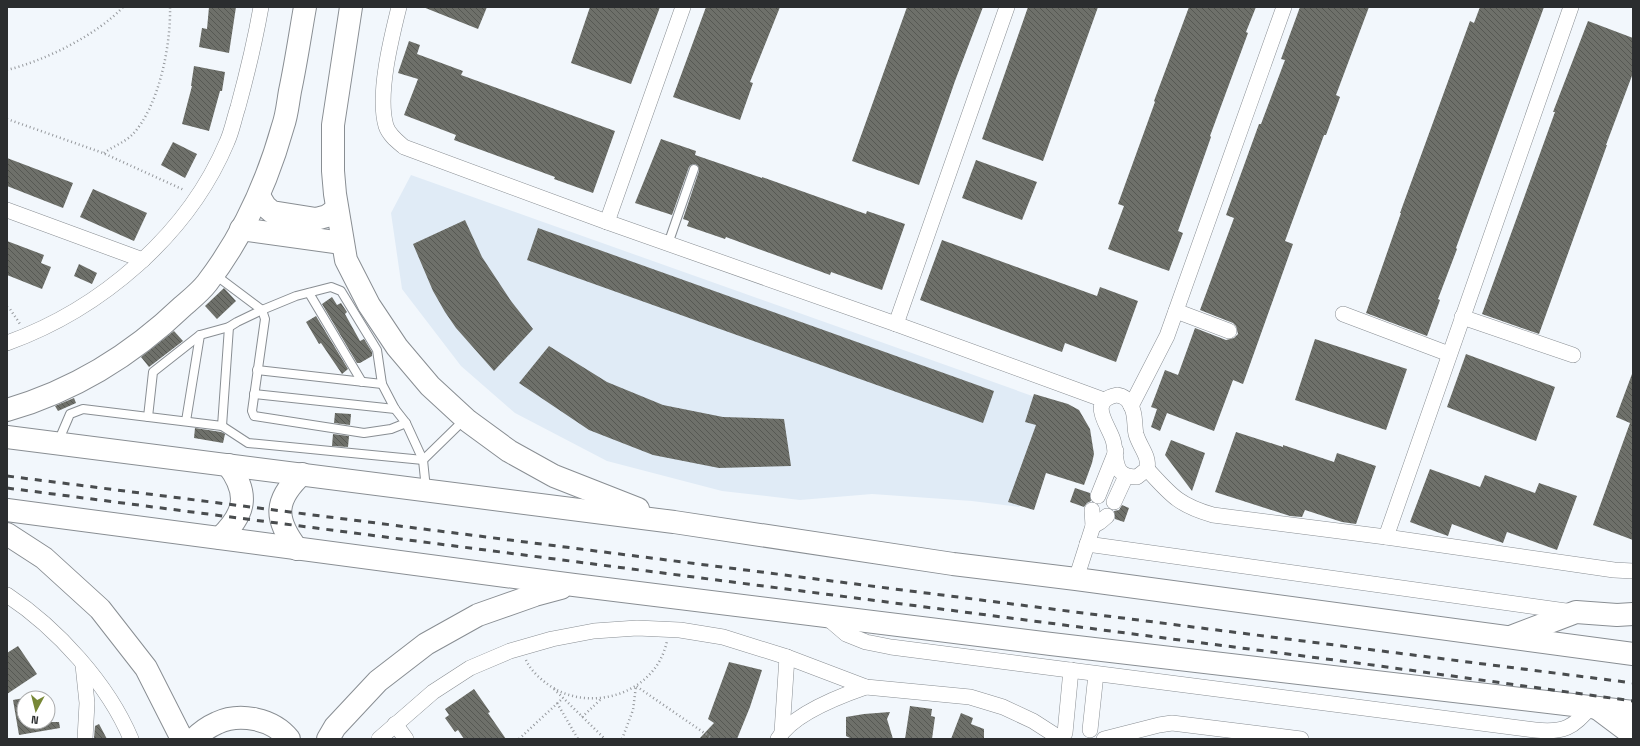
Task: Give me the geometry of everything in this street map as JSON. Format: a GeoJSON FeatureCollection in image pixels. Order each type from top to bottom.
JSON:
{"type":"FeatureCollection","features":[{"type":"Feature","properties":{"kind":"main road"},"geometry":{"type":"LineString","coordinates":[[7,410],[22,406],[63,389],[103,368],[140,344],[206,284],[231,248],[259,196],[284,125],[305,7]]}},
{"type":"Feature","properties":{"kind":"main road"},"geometry":{"type":"LineString","coordinates":[[351,7],[333,125],[333,171],[337,209],[346,260],[369,305],[397,347],[430,386],[465,418],[509,451],[554,476],[674,522]]}},
{"type":"Feature","properties":{"kind":"main road"},"geometry":{"type":"LineString","coordinates":[[259,196],[265,206],[272,212],[316,219],[328,216],[337,209]]}},
{"type":"Feature","properties":{"kind":"main road"},"geometry":{"type":"LineString","coordinates":[[241,229],[342,243]]}},
{"type":"Feature","properties":{"kind":"main road"},"geometry":{"type":"LineString","coordinates":[[7,436],[674,522],[953,564],[1076,579],[1633,654]]}},
{"type":"Feature","properties":{"kind":"main road"},"geometry":{"type":"LineString","coordinates":[[220,538],[236,521],[240,513],[242,500],[242,488],[228,465]]}},
{"type":"Feature","properties":{"kind":"main road"},"geometry":{"type":"LineString","coordinates":[[297,549],[285,530],[281,517],[281,506],[289,486],[302,474]]}},
{"type":"Feature","properties":{"kind":"main road"},"geometry":{"type":"LineString","coordinates":[[7,510],[574,585],[1044,643],[1633,712]]}},
{"type":"Feature","properties":{"kind":"main road"},"geometry":{"type":"LineString","coordinates":[[7,534],[44,558],[100,609],[146,668],[182,739]]}},
{"type":"Feature","properties":{"kind":"main road"},"geometry":{"type":"LineString","coordinates":[[328,739],[335,727],[378,681],[426,644],[478,615],[535,595],[574,585]]}},
{"type":"Feature","properties":{"kind":"main road"},"geometry":{"type":"LineString","coordinates":[[1511,637],[1576,612],[1617,615],[1633,614]]}},
{"type":"Feature","properties":{"kind":"main road"},"geometry":{"type":"LineString","coordinates":[[1594,707],[1633,735]]}},
{"type":"Feature","properties":{"kind":"main road"},"geometry":{"type":"LineString","coordinates":[[194,739],[205,729],[218,722],[233,718],[248,718],[262,721],[275,727],[289,739]]}},
{"type":"Feature","properties":{"kind":"street"},"geometry":{"type":"LineString","coordinates":[[7,343],[58,321],[88,303],[116,282],[143,260],[175,226],[203,190],[228,142],[245,81],[261,7]]}},
{"type":"Feature","properties":{"kind":"street"},"geometry":{"type":"LineString","coordinates":[[399,7],[388,63],[384,96],[384,112],[386,128],[393,138],[404,147],[607,222],[896,324],[1104,400]]}},
{"type":"Feature","properties":{"kind":"street"},"geometry":{"type":"LineString","coordinates":[[607,222],[683,7]]}},
{"type":"Feature","properties":{"kind":"street"},"geometry":{"type":"LineString","coordinates":[[896,324],[1007,7]]}},
{"type":"Feature","properties":{"kind":"street"},"geometry":{"type":"LineString","coordinates":[[1132,406],[1167,336],[1284,7]]}},
{"type":"Feature","properties":{"kind":"street"},"geometry":{"type":"LineString","coordinates":[[1386,537],[1571,7]]}},
{"type":"Feature","properties":{"kind":"street"},"geometry":{"type":"LineString","coordinates":[[7,210],[143,260]]}},
{"type":"Feature","properties":{"kind":"street"},"geometry":{"type":"LineString","coordinates":[[1176,311],[1229,330]]}},
{"type":"Feature","properties":{"kind":"street"},"geometry":{"type":"LineString","coordinates":[[1344,314],[1449,354]]}},
{"type":"Feature","properties":{"kind":"street"},"geometry":{"type":"LineString","coordinates":[[1462,317],[1573,355]]}},
{"type":"Feature","properties":{"kind":"street"},"geometry":{"type":"LineString","coordinates":[[1111,396],[1122,396],[1127,399],[1132,406],[1136,434],[1148,460],[1147,470],[1137,477],[1126,476],[1120,470],[1113,439],[1102,416],[1101,408],[1104,400],[1111,396]]}},
{"type":"Feature","properties":{"kind":"street"},"geometry":{"type":"LineString","coordinates":[[1098,496],[1116,451]]}},
{"type":"Feature","properties":{"kind":"street"},"geometry":{"type":"LineString","coordinates":[[1147,470],[1174,498],[1196,510],[1213,515],[1386,537],[1614,570],[1633,571]]}},
{"type":"Feature","properties":{"kind":"street"},"geometry":{"type":"LineString","coordinates":[[1114,502],[1126,476]]}},
{"type":"Feature","properties":{"kind":"street"},"geometry":{"type":"LineString","coordinates":[[1076,579],[1093,526],[1092,510]]}},
{"type":"Feature","properties":{"kind":"street"},"geometry":{"type":"LineString","coordinates":[[1093,526],[1107,516]]}},
{"type":"Feature","properties":{"kind":"street"},"geometry":{"type":"LineString","coordinates":[[1087,544],[1576,612]]}},
{"type":"Feature","properties":{"kind":"street"},"geometry":{"type":"LineString","coordinates":[[7,595],[54,633],[83,665],[109,697],[122,718],[130,739]]}},
{"type":"Feature","properties":{"kind":"street"},"geometry":{"type":"LineString","coordinates":[[824,616],[846,634],[866,642],[899,648],[1550,732],[1567,728],[1581,720],[1594,707]]}},
{"type":"Feature","properties":{"kind":"street"},"geometry":{"type":"LineString","coordinates":[[379,739],[433,692],[463,672],[503,654],[552,639],[594,631],[637,628],[670,629],[723,638],[787,657],[866,687],[970,697],[1003,707],[1063,737]]}},
{"type":"Feature","properties":{"kind":"street"},"geometry":{"type":"LineString","coordinates":[[780,736],[787,657]]}},
{"type":"Feature","properties":{"kind":"street"},"geometry":{"type":"LineString","coordinates":[[83,665],[87,703],[85,739]]}},
{"type":"Feature","properties":{"kind":"street"},"geometry":{"type":"LineString","coordinates":[[1063,737],[1072,670]]}},
{"type":"Feature","properties":{"kind":"street"},"geometry":{"type":"LineString","coordinates":[[1063,737],[1072,728],[1077,726],[1093,735],[1096,674]]}},
{"type":"Feature","properties":{"kind":"street"},"geometry":{"type":"LineString","coordinates":[[780,736],[807,713],[835,697],[866,687]]}},
{"type":"Feature","properties":{"kind":"street"},"geometry":{"type":"LineString","coordinates":[[87,703],[109,697]]}},
{"type":"Feature","properties":{"kind":"street"},"geometry":{"type":"LineString","coordinates":[[1104,739],[1172,723],[1301,739]]}},
{"type":"Feature","properties":{"kind":"street"},"geometry":{"type":"LineString","coordinates":[[395,724],[406,739]]}},
{"type":"Feature","properties":{"kind":"lane"},"geometry":{"type":"LineString","coordinates":[[668,244],[694,170]]}},
{"type":"Feature","properties":{"kind":"lane"},"geometry":{"type":"LineString","coordinates":[[213,273],[262,310],[265,319],[252,411],[254,416],[364,433],[391,429],[406,423]]}},
{"type":"Feature","properties":{"kind":"lane"},"geometry":{"type":"LineString","coordinates":[[148,417],[154,372],[200,335],[229,327],[262,310],[331,286],[340,291],[378,350],[382,384],[395,409],[406,423],[423,460],[426,490]]}},
{"type":"Feature","properties":{"kind":"lane"},"geometry":{"type":"LineString","coordinates":[[309,293],[362,382]]}},
{"type":"Feature","properties":{"kind":"lane"},"geometry":{"type":"LineString","coordinates":[[222,426],[229,327]]}},
{"type":"Feature","properties":{"kind":"lane"},"geometry":{"type":"LineString","coordinates":[[186,421],[200,335]]}},
{"type":"Feature","properties":{"kind":"lane"},"geometry":{"type":"LineString","coordinates":[[257,370],[382,384]]}},
{"type":"Feature","properties":{"kind":"lane"},"geometry":{"type":"LineString","coordinates":[[254,394],[395,409]]}},
{"type":"Feature","properties":{"kind":"lane"},"geometry":{"type":"LineString","coordinates":[[57,443],[70,414],[83,409],[222,426],[248,443],[423,460]]}},
{"type":"Feature","properties":{"kind":"lane"},"geometry":{"type":"LineString","coordinates":[[423,460],[465,418]]}},
{"type":"Feature","properties":{"kind":"path"},"geometry":{"type":"LineString","coordinates":[[7,70],[49,56],[86,36],[123,7]]}},
{"type":"Feature","properties":{"kind":"path"},"geometry":{"type":"LineString","coordinates":[[103,153],[132,136],[144,119],[152,103],[161,77],[171,22],[170,7]]}},
{"type":"Feature","properties":{"kind":"path"},"geometry":{"type":"LineString","coordinates":[[7,119],[103,153],[198,196]]}},
{"type":"Feature","properties":{"kind":"path"},"geometry":{"type":"LineString","coordinates":[[7,307],[10,309],[26,335]]}},
{"type":"Feature","properties":{"kind":"path"},"geometry":{"type":"LineString","coordinates":[[520,648],[527,663],[538,677],[552,687],[568,695],[584,699],[602,699],[620,694],[636,686],[649,675],[660,661],[666,646],[670,629]]}},
{"type":"Feature","properties":{"kind":"path"},"geometry":{"type":"LineString","coordinates":[[622,739],[633,710],[636,686]]}},
{"type":"Feature","properties":{"kind":"path"},"geometry":{"type":"LineString","coordinates":[[636,686],[713,739]]}},
{"type":"Feature","properties":{"kind":"path"},"geometry":{"type":"LineString","coordinates":[[552,687],[605,739]]}},
{"type":"Feature","properties":{"kind":"path"},"geometry":{"type":"LineString","coordinates":[[519,739],[563,698]]}},
{"type":"Feature","properties":{"kind":"path"},"geometry":{"type":"LineString","coordinates":[[582,717],[602,699]]}},
{"type":"Feature","properties":{"kind":"path"},"geometry":{"type":"LineString","coordinates":[[557,703],[578,739]]}},
{"type":"Feature","properties":{"kind":"path"},"geometry":{"type":"LineString","coordinates":[[600,734],[601,739]]}},
{"type":"Feature","properties":{"kind":"shaded area"},"geometry":{"type":"Polygon","coordinates":[[[411,175],[1069,409],[1019,507],[972,501],[872,494],[800,500],[722,491],[607,461],[515,413],[461,366],[402,289],[391,213],[411,175]]]}},
{"type":"Feature","properties":{"kind":"building"},"geometry":{"type":"Polygon","coordinates":[[[209,7],[236,7],[229,53],[199,47],[202,28],[207,29],[209,7]]]}},
{"type":"Feature","properties":{"kind":"building"},"geometry":{"type":"Polygon","coordinates":[[[423,7],[487,7],[478,29],[423,7]]]}},
{"type":"Feature","properties":{"kind":"building"},"geometry":{"type":"Polygon","coordinates":[[[590,7],[660,7],[631,84],[571,63],[590,7]]]}},
{"type":"Feature","properties":{"kind":"building"},"geometry":{"type":"Polygon","coordinates":[[[706,7],[780,7],[750,82],[753,83],[740,120],[673,97],[706,7]]]}},
{"type":"Feature","properties":{"kind":"building"},"geometry":{"type":"Polygon","coordinates":[[[907,7],[983,7],[955,81],[919,185],[852,161],[907,7]]]}},
{"type":"Feature","properties":{"kind":"building"},"geometry":{"type":"Polygon","coordinates":[[[1028,7],[1098,7],[1043,161],[982,139],[1028,7]]]}},
{"type":"Feature","properties":{"kind":"building"},"geometry":{"type":"Polygon","coordinates":[[[1189,7],[1256,7],[1246,32],[1248,33],[1210,136],[1211,137],[1178,231],[1183,233],[1169,271],[1108,249],[1124,206],[1118,204],[1189,7]]]}},
{"type":"Feature","properties":{"kind":"building"},"geometry":{"type":"Polygon","coordinates":[[[1300,7],[1369,7],[1336,95],[1340,97],[1326,135],[1324,135],[1285,241],[1293,244],[1243,384],[1233,380],[1214,431],[1167,413],[1160,431],[1151,427],[1157,409],[1151,407],[1165,370],[1178,375],[1195,328],[1226,340],[1234,338],[1238,334],[1236,326],[1233,323],[1200,310],[1234,218],[1226,215],[1259,124],[1261,124],[1285,60],[1281,59],[1300,7]]]}},
{"type":"Feature","properties":{"kind":"building"},"geometry":{"type":"Polygon","coordinates":[[[1480,7],[1544,7],[1456,248],[1457,249],[1438,299],[1440,300],[1427,336],[1366,313],[1400,213],[1470,21],[1474,23],[1480,7]]]}},
{"type":"Feature","properties":{"kind":"building"},"geometry":{"type":"Polygon","coordinates":[[[1588,21],[1633,38],[1633,73],[1539,334],[1482,314],[1555,112],[1553,112],[1588,21]]]}},
{"type":"Feature","properties":{"kind":"building"},"geometry":{"type":"Polygon","coordinates":[[[409,41],[420,45],[417,54],[463,71],[461,75],[615,131],[593,193],[554,179],[555,177],[454,140],[456,135],[404,115],[418,79],[398,73],[409,41]]]}},
{"type":"Feature","properties":{"kind":"building"},"geometry":{"type":"Polygon","coordinates":[[[194,66],[225,72],[222,91],[220,91],[209,131],[182,124],[192,86],[194,66]]]}},
{"type":"Feature","properties":{"kind":"building"},"geometry":{"type":"Polygon","coordinates":[[[661,139],[696,151],[695,155],[866,214],[867,211],[905,224],[882,290],[831,272],[830,275],[726,237],[725,239],[687,226],[689,221],[683,219],[699,171],[698,166],[695,164],[689,167],[672,215],[635,203],[661,139]]]}},
{"type":"Feature","properties":{"kind":"building"},"geometry":{"type":"Polygon","coordinates":[[[173,142],[197,154],[185,178],[161,165],[173,142]]]}},
{"type":"Feature","properties":{"kind":"building"},"geometry":{"type":"Polygon","coordinates":[[[7,158],[73,183],[63,208],[7,186],[7,158]]]}},
{"type":"Feature","properties":{"kind":"building"},"geometry":{"type":"Polygon","coordinates":[[[976,160],[1037,182],[1022,220],[962,198],[976,160]]]}},
{"type":"Feature","properties":{"kind":"building"},"geometry":{"type":"Polygon","coordinates":[[[93,189],[147,213],[134,241],[80,217],[93,189]]]}},
{"type":"Feature","properties":{"kind":"building"},"geometry":{"type":"Polygon","coordinates":[[[465,220],[482,257],[511,301],[533,329],[494,371],[456,328],[445,312],[433,291],[413,244],[465,220]]]}},
{"type":"Feature","properties":{"kind":"building"},"geometry":{"type":"Polygon","coordinates":[[[538,228],[994,391],[983,423],[527,260],[538,228]]]}},
{"type":"Feature","properties":{"kind":"building"},"geometry":{"type":"Polygon","coordinates":[[[942,240],[1097,296],[1100,287],[1138,301],[1116,362],[1065,343],[1062,352],[920,300],[942,240]]]}},
{"type":"Feature","properties":{"kind":"building"},"geometry":{"type":"Polygon","coordinates":[[[7,241],[44,255],[41,263],[51,267],[42,289],[7,275],[7,241]]]}},
{"type":"Feature","properties":{"kind":"building"},"geometry":{"type":"Polygon","coordinates":[[[79,264],[97,273],[92,284],[74,276],[79,264]]]}},
{"type":"Feature","properties":{"kind":"building"},"geometry":{"type":"Polygon","coordinates":[[[224,288],[236,301],[217,319],[205,306],[224,288]]]}},
{"type":"Feature","properties":{"kind":"building"},"geometry":{"type":"Polygon","coordinates":[[[332,297],[337,305],[341,303],[347,312],[345,314],[360,341],[364,339],[372,352],[372,356],[360,363],[357,363],[322,304],[332,297]]]}},
{"type":"Feature","properties":{"kind":"building"},"geometry":{"type":"Polygon","coordinates":[[[316,316],[348,369],[342,374],[321,343],[319,344],[306,322],[316,316]]]}},
{"type":"Feature","properties":{"kind":"building"},"geometry":{"type":"Polygon","coordinates":[[[174,331],[183,341],[149,367],[141,357],[174,331]]]}},
{"type":"Feature","properties":{"kind":"building"},"geometry":{"type":"Polygon","coordinates":[[[1315,339],[1407,369],[1386,430],[1295,400],[1315,339]]]}},
{"type":"Feature","properties":{"kind":"building"},"geometry":{"type":"Polygon","coordinates":[[[549,346],[607,382],[663,405],[723,417],[784,419],[791,466],[719,468],[653,455],[589,430],[519,383],[549,346]]]}},
{"type":"Feature","properties":{"kind":"building"},"geometry":{"type":"Polygon","coordinates":[[[1466,354],[1555,387],[1536,441],[1447,407],[1466,354]]]}},
{"type":"Feature","properties":{"kind":"building"},"geometry":{"type":"Polygon","coordinates":[[[1632,374],[1633,540],[1593,525],[1630,423],[1616,417],[1632,374]]]}},
{"type":"Feature","properties":{"kind":"building"},"geometry":{"type":"Polygon","coordinates":[[[1034,394],[1068,404],[1079,410],[1090,429],[1094,454],[1084,485],[1046,473],[1034,510],[1008,502],[1036,425],[1025,422],[1034,394]]]}},
{"type":"Feature","properties":{"kind":"building"},"geometry":{"type":"Polygon","coordinates":[[[74,398],[76,403],[58,411],[55,406],[74,398]]]}},
{"type":"Feature","properties":{"kind":"building"},"geometry":{"type":"Polygon","coordinates":[[[335,413],[351,414],[350,425],[334,423],[335,413]]]}},
{"type":"Feature","properties":{"kind":"building"},"geometry":{"type":"Polygon","coordinates":[[[195,428],[225,434],[223,443],[194,438],[195,428]]]}},
{"type":"Feature","properties":{"kind":"building"},"geometry":{"type":"Polygon","coordinates":[[[1236,432],[1283,447],[1283,445],[1334,462],[1337,453],[1376,466],[1356,524],[1342,522],[1305,510],[1302,517],[1290,516],[1215,492],[1236,432]]]}},
{"type":"Feature","properties":{"kind":"building"},"geometry":{"type":"Polygon","coordinates":[[[333,434],[349,436],[348,447],[332,446],[333,434]]]}},
{"type":"Feature","properties":{"kind":"building"},"geometry":{"type":"Polygon","coordinates":[[[1171,440],[1205,453],[1192,491],[1165,455],[1171,440]]]}},
{"type":"Feature","properties":{"kind":"building"},"geometry":{"type":"Polygon","coordinates":[[[1430,469],[1480,487],[1485,475],[1535,493],[1539,483],[1577,496],[1557,550],[1507,532],[1503,543],[1452,524],[1448,536],[1410,522],[1430,469]]]}},
{"type":"Feature","properties":{"kind":"building"},"geometry":{"type":"Polygon","coordinates":[[[1075,488],[1090,493],[1091,501],[1084,507],[1070,502],[1075,488]]]}},
{"type":"Feature","properties":{"kind":"building"},"geometry":{"type":"Polygon","coordinates":[[[1122,505],[1129,508],[1124,522],[1115,519],[1114,511],[1119,510],[1122,505]]]}},
{"type":"Feature","properties":{"kind":"building"},"geometry":{"type":"Polygon","coordinates":[[[18,646],[37,674],[7,694],[7,653],[18,646]]]}},
{"type":"Feature","properties":{"kind":"building"},"geometry":{"type":"Polygon","coordinates":[[[729,662],[762,670],[750,707],[737,739],[699,739],[714,723],[708,719],[729,662]]]}},
{"type":"Feature","properties":{"kind":"building"},"geometry":{"type":"Polygon","coordinates":[[[474,689],[506,739],[464,739],[458,730],[455,732],[445,718],[449,715],[445,709],[474,689]]]}},
{"type":"Feature","properties":{"kind":"building"},"geometry":{"type":"Polygon","coordinates":[[[16,699],[16,718],[13,700],[16,699]]]}},
{"type":"Feature","properties":{"kind":"building"},"geometry":{"type":"Polygon","coordinates":[[[910,706],[932,709],[931,716],[935,717],[932,739],[905,739],[910,706]]]}},
{"type":"Feature","properties":{"kind":"building"},"geometry":{"type":"Polygon","coordinates":[[[890,712],[887,719],[893,739],[852,739],[846,736],[846,717],[890,712]]]}},
{"type":"Feature","properties":{"kind":"building"},"geometry":{"type":"Polygon","coordinates":[[[961,713],[973,718],[971,724],[984,729],[984,739],[951,739],[961,713]]]}},
{"type":"Feature","properties":{"kind":"building"},"geometry":{"type":"Polygon","coordinates":[[[56,722],[59,722],[60,728],[56,729],[56,722]]]}},
{"type":"Feature","properties":{"kind":"building"},"geometry":{"type":"Polygon","coordinates":[[[99,724],[107,739],[94,738],[95,726],[99,724]]]}},
{"type":"Feature","properties":{"kind":"building"},"geometry":{"type":"Polygon","coordinates":[[[18,730],[48,730],[19,735],[18,730]]]}},
{"type":"Feature","properties":{"kind":"railway"},"geometry":{"type":"LineString","coordinates":[[7,476],[1633,683]]}},
{"type":"Feature","properties":{"kind":"railway"},"geometry":{"type":"LineString","coordinates":[[7,488],[1365,664],[1633,701]]}}]}
